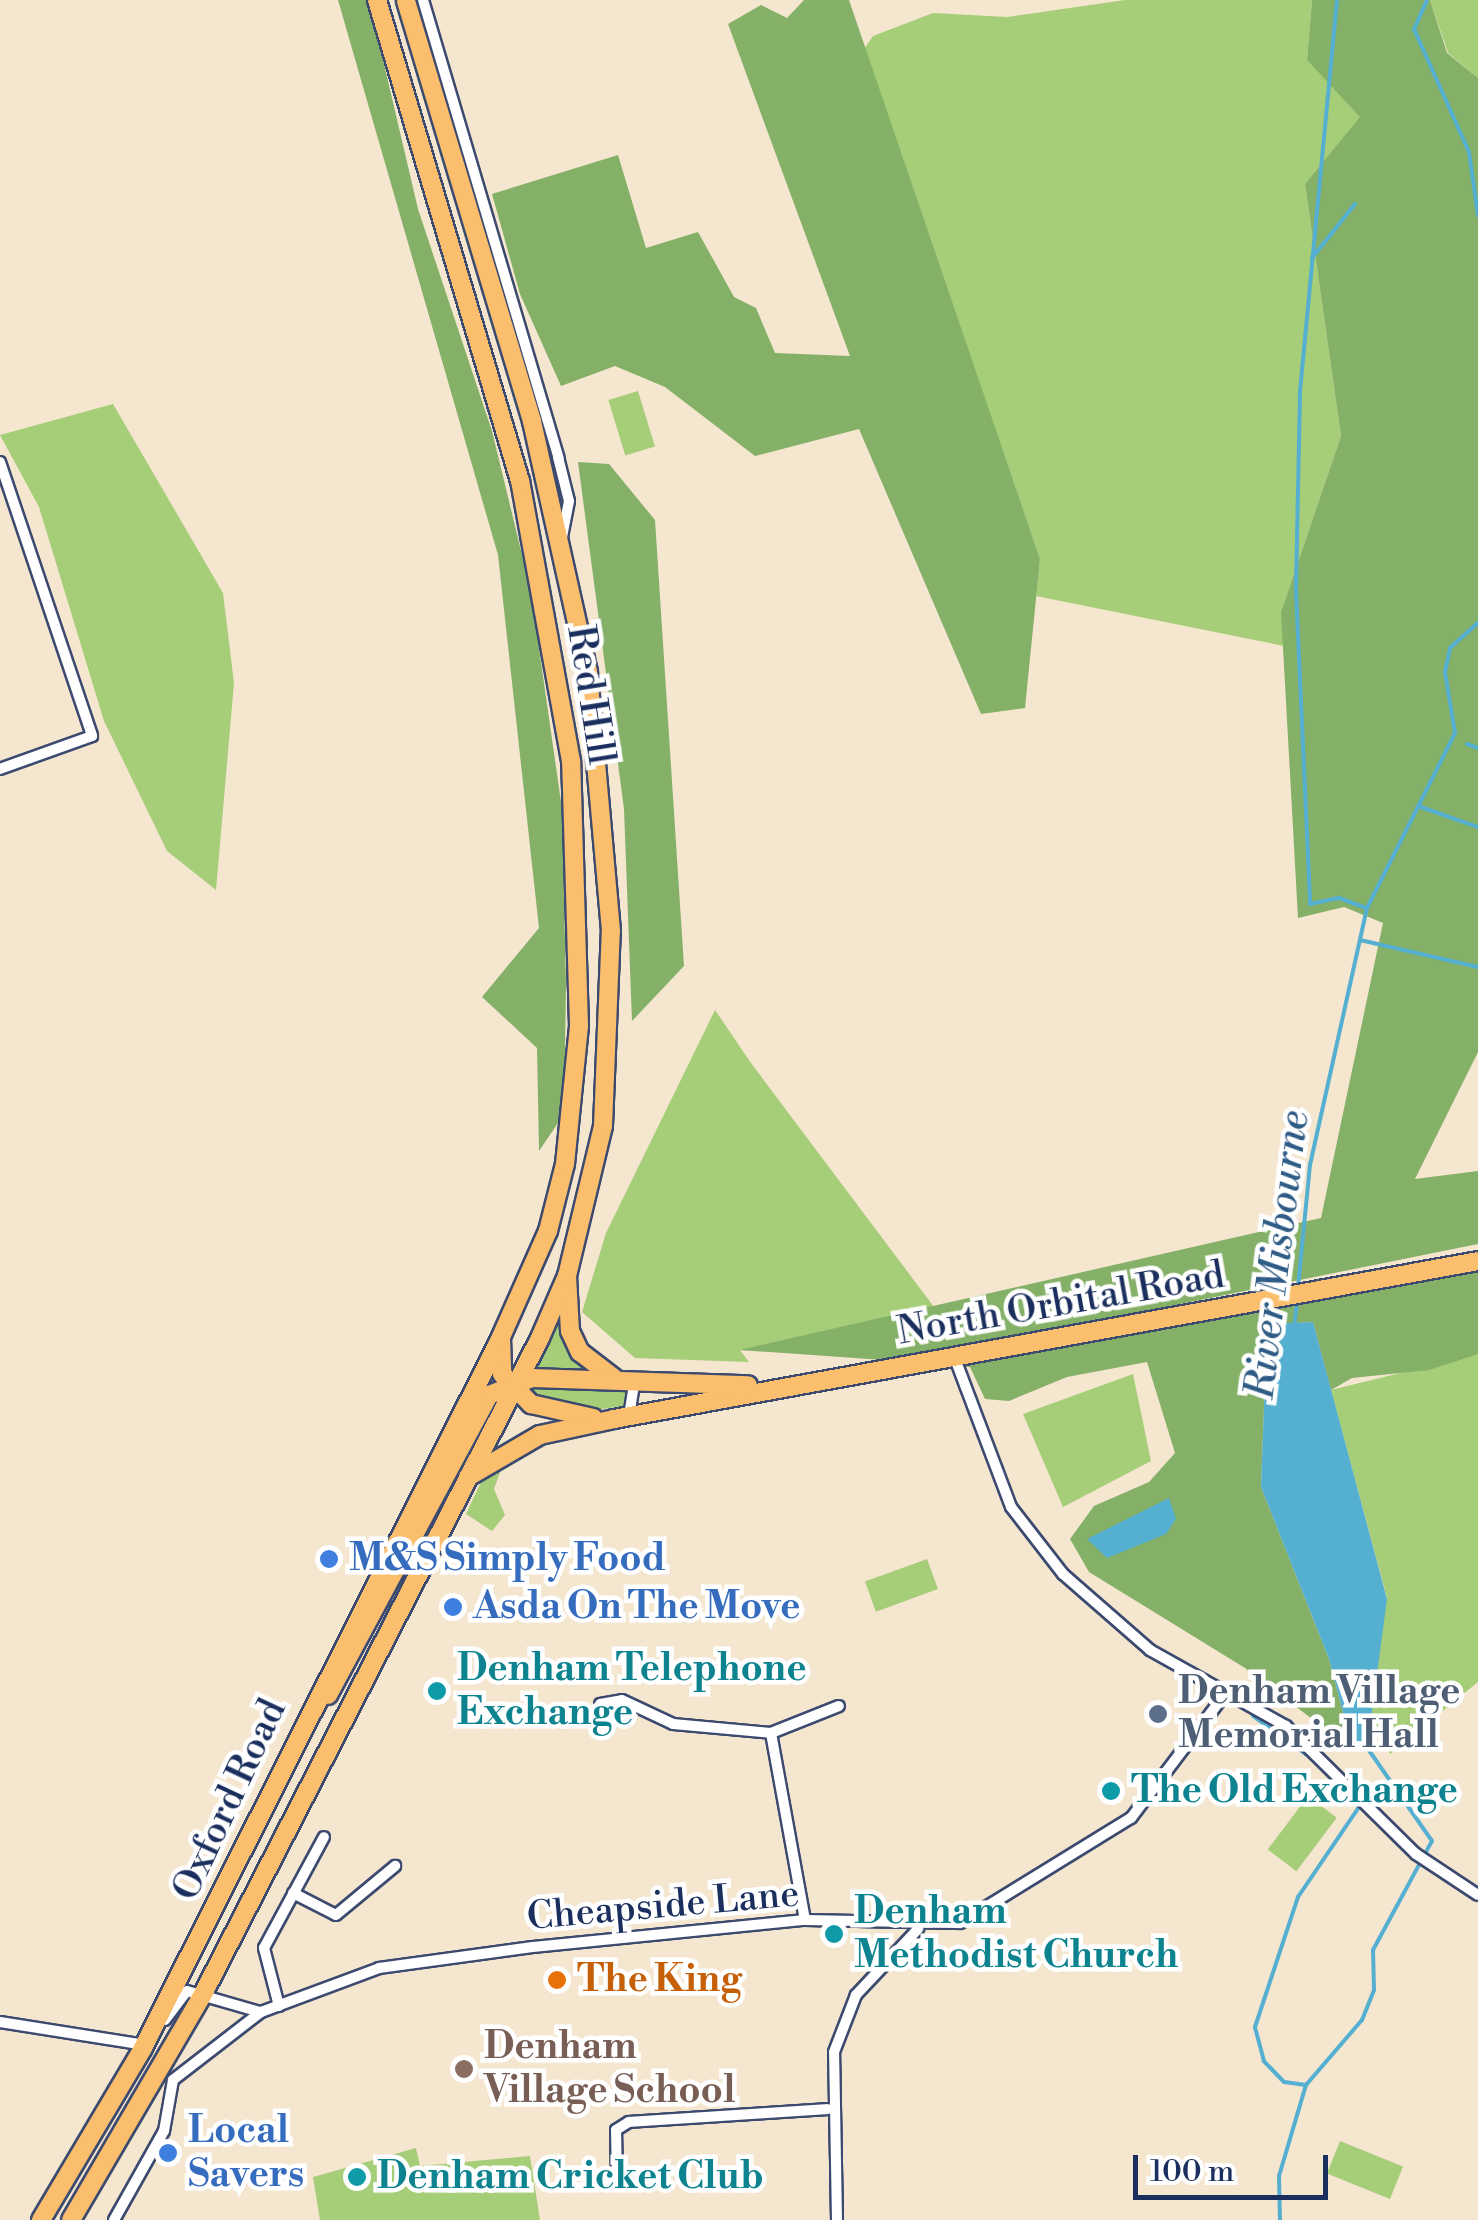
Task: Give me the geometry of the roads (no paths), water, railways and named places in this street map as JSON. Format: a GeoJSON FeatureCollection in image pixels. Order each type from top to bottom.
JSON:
{"type":"FeatureCollection","features":[{"type":"Feature","properties":{"kind":"main road","name":"Red Hill"},"geometry":{"type":"LineString","coordinates":[[377,0],[520,480],[571,761],[579,1026],[565,1164],[548,1231],[468,1402]]}},
{"type":"Feature","properties":{"kind":"main road","name":"Red Hill"},"geometry":{"type":"LineString","coordinates":[[406,0],[562,537],[602,779],[611,931],[603,1126],[567,1276],[514,1386]]}},
{"type":"Feature","properties":{"kind":"main road","name":"North Orbital Road"},"geometry":{"type":"LineString","coordinates":[[468,1476],[622,1417],[682,1408],[772,1386],[1478,1261]]}},
{"type":"Feature","properties":{"kind":"main road"},"geometry":{"type":"LineString","coordinates":[[567,1276],[570,1331],[580,1352],[614,1378]]}},
{"type":"Feature","properties":{"kind":"main road"},"geometry":{"type":"LineString","coordinates":[[501,1337],[502,1374],[539,1409],[622,1417]]}},
{"type":"Feature","properties":{"kind":"main road","name":"North Orbital Road"},"geometry":{"type":"LineString","coordinates":[[514,1386],[614,1378],[772,1386]]}},
{"type":"Feature","properties":{"kind":"main road"},"geometry":{"type":"LineString","coordinates":[[282,1768],[356,1650],[488,1395],[514,1386]]}},
{"type":"Feature","properties":{"kind":"main road","name":"Oxford Road"},"geometry":{"type":"LineString","coordinates":[[71,2220],[203,1994],[514,1386]]}},
{"type":"Feature","properties":{"kind":"main road","name":"Oxford Road"},"geometry":{"type":"LineString","coordinates":[[41,2220],[143,2048],[468,1402]]}},
{"type":"Feature","properties":{"kind":"street","name":"Red Hill"},"geometry":{"type":"LineString","coordinates":[[423,0],[558,456],[569,501],[562,537]]}},
{"type":"Feature","properties":{"kind":"street"},"geometry":{"type":"LineString","coordinates":[[0,462],[92,736],[0,769]]}},
{"type":"Feature","properties":{"kind":"street"},"geometry":{"type":"LineString","coordinates":[[954,1356],[980,1437],[1036,1543],[1150,1650],[1286,1726],[1416,1854],[1478,1895]]}},
{"type":"Feature","properties":{"kind":"street"},"geometry":{"type":"LineString","coordinates":[[622,1417],[635,1380]]}},
{"type":"Feature","properties":{"kind":"street"},"geometry":{"type":"LineString","coordinates":[[670,1382],[682,1408]]}},
{"type":"Feature","properties":{"kind":"street","name":"Cheapside Lane"},"geometry":{"type":"LineString","coordinates":[[114,2220],[164,2131],[173,2080],[261,2012],[379,1968],[804,1920],[918,1929],[973,1918],[1132,1818],[1226,1694]]}},
{"type":"Feature","properties":{"kind":"street"},"geometry":{"type":"LineString","coordinates":[[600,1704],[622,1700],[673,1724],[771,1733],[839,1706]]}},
{"type":"Feature","properties":{"kind":"street"},"geometry":{"type":"LineString","coordinates":[[771,1733],[804,1920]]}},
{"type":"Feature","properties":{"kind":"street"},"geometry":{"type":"LineString","coordinates":[[279,2006],[264,1948],[324,1836]]}},
{"type":"Feature","properties":{"kind":"street"},"geometry":{"type":"LineString","coordinates":[[293,1893],[336,1915],[395,1866]]}},
{"type":"Feature","properties":{"kind":"street"},"geometry":{"type":"LineString","coordinates":[[836,2220],[828,2109],[834,2052],[856,1995],[918,1929]]}},
{"type":"Feature","properties":{"kind":"street"},"geometry":{"type":"LineString","coordinates":[[0,2022],[143,2048],[187,1991],[261,2012]]}},
{"type":"Feature","properties":{"kind":"street"},"geometry":{"type":"LineString","coordinates":[[617,2180],[616,2130],[629,2122],[828,2109]]}},
{"type":"Feature","properties":{"kind":"water"},"geometry":{"type":"Polygon","coordinates":[[[1313,1322],[1387,1599],[1367,1749],[1353,1750],[1329,1659],[1261,1487],[1267,1324],[1313,1322]]]}},
{"type":"Feature","properties":{"kind":"water"},"geometry":{"type":"Polygon","coordinates":[[[1169,1498],[1176,1519],[1166,1534],[1107,1558],[1087,1539],[1169,1498]]]}},
{"type":"Feature","properties":{"kind":"waterway"},"geometry":{"type":"LineString","coordinates":[[1337,0],[1300,395],[1296,591],[1310,904],[1339,898],[1367,908]]}},
{"type":"Feature","properties":{"kind":"waterway","name":"River Misbourne"},"geometry":{"type":"LineString","coordinates":[[1427,0],[1414,29],[1469,152],[1478,215]]}},
{"type":"Feature","properties":{"kind":"waterway"},"geometry":{"type":"LineString","coordinates":[[1312,258],[1355,204]]}},
{"type":"Feature","properties":{"kind":"waterway","name":"River Misbourne"},"geometry":{"type":"LineString","coordinates":[[1298,1287],[1310,1165],[1367,908],[1455,733],[1445,672],[1450,648],[1478,623]]}},
{"type":"Feature","properties":{"kind":"waterway"},"geometry":{"type":"LineString","coordinates":[[1467,744],[1478,748]]}},
{"type":"Feature","properties":{"kind":"waterway"},"geometry":{"type":"LineString","coordinates":[[1418,806],[1478,827]]}},
{"type":"Feature","properties":{"kind":"waterway"},"geometry":{"type":"LineString","coordinates":[[1360,940],[1478,967]]}},
{"type":"Feature","properties":{"kind":"waterway","name":"River Misbourne"},"geometry":{"type":"LineString","coordinates":[[1294,1327],[1297,1301]]}},
{"type":"Feature","properties":{"kind":"waterway"},"geometry":{"type":"LineString","coordinates":[[1253,1716],[1314,1760]]}},
{"type":"Feature","properties":{"kind":"waterway","name":"River Misbourne"},"geometry":{"type":"LineString","coordinates":[[1280,2220],[1279,2176],[1306,2085],[1362,2020],[1374,1990],[1373,1950],[1432,1841],[1366,1746]]}},
{"type":"Feature","properties":{"kind":"waterway"},"geometry":{"type":"LineString","coordinates":[[1306,2085],[1284,2082],[1264,2061],[1255,2027],[1298,1897],[1361,1804]]}},
{"type":"Feature","properties":{"kind":"place","name":"M&S Simply Food"},"geometry":{"type":"Point","coordinates":[329,1559]}},
{"type":"Feature","properties":{"kind":"place","name":"Asda On The Move"},"geometry":{"type":"Point","coordinates":[453,1607]}},
{"type":"Feature","properties":{"kind":"place","name":"Denham Telephone Exchange"},"geometry":{"type":"Point","coordinates":[437,1691]}},
{"type":"Feature","properties":{"kind":"place","name":"Denham Village Memorial Hall"},"geometry":{"type":"Point","coordinates":[1158,1714]}},
{"type":"Feature","properties":{"kind":"place","name":"The Old Exchange"},"geometry":{"type":"Point","coordinates":[1111,1791]}},
{"type":"Feature","properties":{"kind":"place","name":"Denham Methodist Church"},"geometry":{"type":"Point","coordinates":[834,1934]}},
{"type":"Feature","properties":{"kind":"place","name":"The King"},"geometry":{"type":"Point","coordinates":[557,1980]}},
{"type":"Feature","properties":{"kind":"place","name":"Denham Village School"},"geometry":{"type":"Point","coordinates":[464,2069]}},
{"type":"Feature","properties":{"kind":"place","name":"Local Savers"},"geometry":{"type":"Point","coordinates":[168,2153]}},
{"type":"Feature","properties":{"kind":"place","name":"Denham Cricket Club"},"geometry":{"type":"Point","coordinates":[357,2177]}}]}
